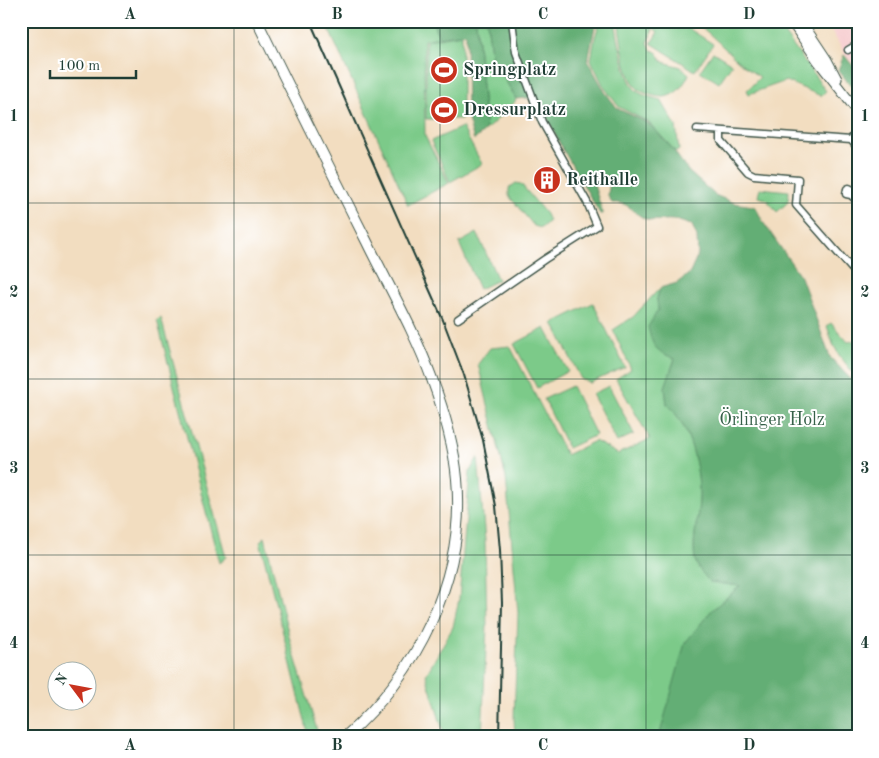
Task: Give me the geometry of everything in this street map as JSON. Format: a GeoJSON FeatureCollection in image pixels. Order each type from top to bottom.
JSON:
{"type":"FeatureCollection","features":[{"type":"Feature","properties":{"kind":"main road"},"geometry":{"type":"LineString","coordinates":[[256,21],[421,352],[432,378],[447,426],[457,480],[457,511],[449,571],[432,619],[418,648],[404,670],[385,695],[345,737]]}},
{"type":"Feature","properties":{"kind":"main road"},"geometry":{"type":"LineString","coordinates":[[791,21],[818,61],[858,112]]}},
{"type":"Feature","properties":{"kind":"main road"},"geometry":{"type":"LineString","coordinates":[[801,21],[830,64],[842,90]]}},
{"type":"Feature","properties":{"kind":"street"},"geometry":{"type":"LineString","coordinates":[[458,319],[597,226],[587,202],[542,122],[516,52],[512,21]]}},
{"type":"Feature","properties":{"kind":"street"},"geometry":{"type":"LineString","coordinates":[[848,50],[858,44]]}},
{"type":"Feature","properties":{"kind":"street"},"geometry":{"type":"LineString","coordinates":[[698,129],[851,140],[858,148]]}},
{"type":"Feature","properties":{"kind":"street"},"geometry":{"type":"LineString","coordinates":[[721,131],[721,141],[748,172],[754,175],[798,179],[796,205],[852,269],[858,264]]}},
{"type":"Feature","properties":{"kind":"street"},"geometry":{"type":"LineString","coordinates":[[851,140],[852,136],[858,132]]}},
{"type":"Feature","properties":{"kind":"street"},"geometry":{"type":"LineString","coordinates":[[852,195],[858,202]]}},
{"type":"Feature","properties":{"kind":"shaded area"},"geometry":{"type":"Polygon","coordinates":[[[826,21],[858,21],[858,70],[845,54],[826,21]]]}},
{"type":"Feature","properties":{"kind":"green space"},"geometry":{"type":"Polygon","coordinates":[[[325,21],[432,21],[439,37],[424,40],[425,136],[449,183],[408,205],[325,21]]]}},
{"type":"Feature","properties":{"kind":"green space"},"geometry":{"type":"Polygon","coordinates":[[[432,21],[476,21],[486,130],[474,140],[467,116],[466,33],[439,37],[432,21]]]}},
{"type":"Feature","properties":{"kind":"green space"},"geometry":{"type":"Polygon","coordinates":[[[476,21],[487,21],[492,61],[516,99],[486,130],[476,21]]]}},
{"type":"Feature","properties":{"kind":"green space","name":"Örlinger Holz"},"geometry":{"type":"Polygon","coordinates":[[[487,21],[596,21],[588,61],[605,92],[618,109],[646,122],[652,127],[671,147],[689,172],[715,195],[734,203],[756,208],[763,222],[801,277],[830,357],[858,387],[858,737],[659,737],[685,643],[711,611],[740,586],[710,582],[696,562],[694,545],[699,489],[696,463],[688,436],[675,413],[667,404],[665,387],[675,359],[656,348],[648,327],[658,310],[657,299],[660,288],[677,283],[690,273],[698,255],[697,237],[692,225],[675,220],[646,219],[624,204],[612,203],[608,196],[610,179],[606,176],[596,179],[594,185],[603,214],[600,214],[561,146],[537,97],[516,99],[492,61],[487,21]]]}},
{"type":"Feature","properties":{"kind":"green space"},"geometry":{"type":"Polygon","coordinates":[[[600,21],[615,21],[626,70],[633,87],[640,93],[661,100],[676,126],[679,150],[676,152],[648,122],[619,107],[604,87],[591,60],[600,21]]]}},
{"type":"Feature","properties":{"kind":"green space"},"geometry":{"type":"Polygon","coordinates":[[[618,21],[641,22],[653,29],[648,42],[651,50],[657,52],[663,62],[681,67],[689,74],[676,92],[669,96],[661,97],[644,93],[635,86],[625,63],[618,21]]]}},
{"type":"Feature","properties":{"kind":"green space"},"geometry":{"type":"Polygon","coordinates":[[[647,21],[677,21],[713,44],[695,71],[651,43],[658,32],[647,21]]]}},
{"type":"Feature","properties":{"kind":"green space"},"geometry":{"type":"Polygon","coordinates":[[[693,21],[761,21],[783,32],[826,91],[821,96],[786,81],[749,94],[747,90],[760,77],[742,64],[693,21]]]}},
{"type":"Feature","properties":{"kind":"green space","name":"Springplatz"},"geometry":{"type":"Polygon","coordinates":[[[462,34],[462,119],[426,119],[426,40],[462,34]]]}},
{"type":"Feature","properties":{"kind":"green space"},"geometry":{"type":"Polygon","coordinates":[[[713,52],[732,64],[719,83],[700,71],[713,52]]]}},
{"type":"Feature","properties":{"kind":"green space"},"geometry":{"type":"Polygon","coordinates":[[[844,55],[858,72],[858,94],[838,70],[844,55]]]}},
{"type":"Feature","properties":{"kind":"green space"},"geometry":{"type":"Polygon","coordinates":[[[462,127],[482,164],[450,182],[431,141],[462,127]]]}},
{"type":"Feature","properties":{"kind":"green space"},"geometry":{"type":"Polygon","coordinates":[[[516,183],[521,184],[546,214],[549,221],[541,228],[534,226],[509,196],[509,188],[516,183]]]}},
{"type":"Feature","properties":{"kind":"green space"},"geometry":{"type":"Polygon","coordinates":[[[760,188],[789,191],[788,202],[777,212],[766,199],[758,197],[760,188]]]}},
{"type":"Feature","properties":{"kind":"green space"},"geometry":{"type":"Polygon","coordinates":[[[477,233],[498,280],[479,289],[459,243],[477,233]]]}},
{"type":"Feature","properties":{"kind":"green space"},"geometry":{"type":"Polygon","coordinates":[[[660,288],[657,299],[664,354],[675,358],[665,388],[667,404],[675,413],[688,436],[698,476],[699,501],[695,537],[695,559],[710,582],[741,586],[711,611],[659,737],[515,737],[518,613],[506,478],[478,364],[490,348],[510,346],[566,455],[595,441],[618,454],[650,439],[616,379],[631,369],[613,330],[633,317],[660,288]]]}},
{"type":"Feature","properties":{"kind":"green space"},"geometry":{"type":"Polygon","coordinates":[[[593,303],[625,367],[590,383],[581,379],[553,323],[593,303]]]}},
{"type":"Feature","properties":{"kind":"green space"},"geometry":{"type":"Polygon","coordinates":[[[161,318],[226,557],[219,563],[157,320],[161,318]]]}},
{"type":"Feature","properties":{"kind":"green space"},"geometry":{"type":"Polygon","coordinates":[[[831,323],[848,342],[858,340],[858,379],[839,355],[833,344],[827,326],[831,323]]]}},
{"type":"Feature","properties":{"kind":"green space"},"geometry":{"type":"Polygon","coordinates":[[[545,328],[568,371],[537,388],[514,344],[545,328]]]}},
{"type":"Feature","properties":{"kind":"green space"},"geometry":{"type":"Polygon","coordinates":[[[572,386],[596,435],[568,448],[544,399],[572,386]]]}},
{"type":"Feature","properties":{"kind":"green space"},"geometry":{"type":"Polygon","coordinates":[[[609,386],[634,434],[617,442],[592,394],[609,386]]]}},
{"type":"Feature","properties":{"kind":"green space"},"geometry":{"type":"Polygon","coordinates":[[[478,457],[485,541],[487,626],[482,737],[445,737],[426,675],[453,627],[459,599],[470,471],[478,457]]]}},
{"type":"Feature","properties":{"kind":"green space"},"geometry":{"type":"Polygon","coordinates":[[[265,537],[290,640],[319,737],[309,737],[260,541],[265,537]]]}},
{"type":"Feature","properties":{"kind":"railway"},"geometry":{"type":"LineString","coordinates":[[310,21],[443,320],[464,375],[483,440],[496,506],[500,550],[502,603],[499,737]]}},
{"type":"Feature","properties":{"kind":"place","name":"Springplatz"},"geometry":{"type":"Point","coordinates":[444,70]}},
{"type":"Feature","properties":{"kind":"place","name":"Dressurplatz"},"geometry":{"type":"Point","coordinates":[444,110]}},
{"type":"Feature","properties":{"kind":"place","name":"Reithalle"},"geometry":{"type":"Point","coordinates":[547,180]}}]}
